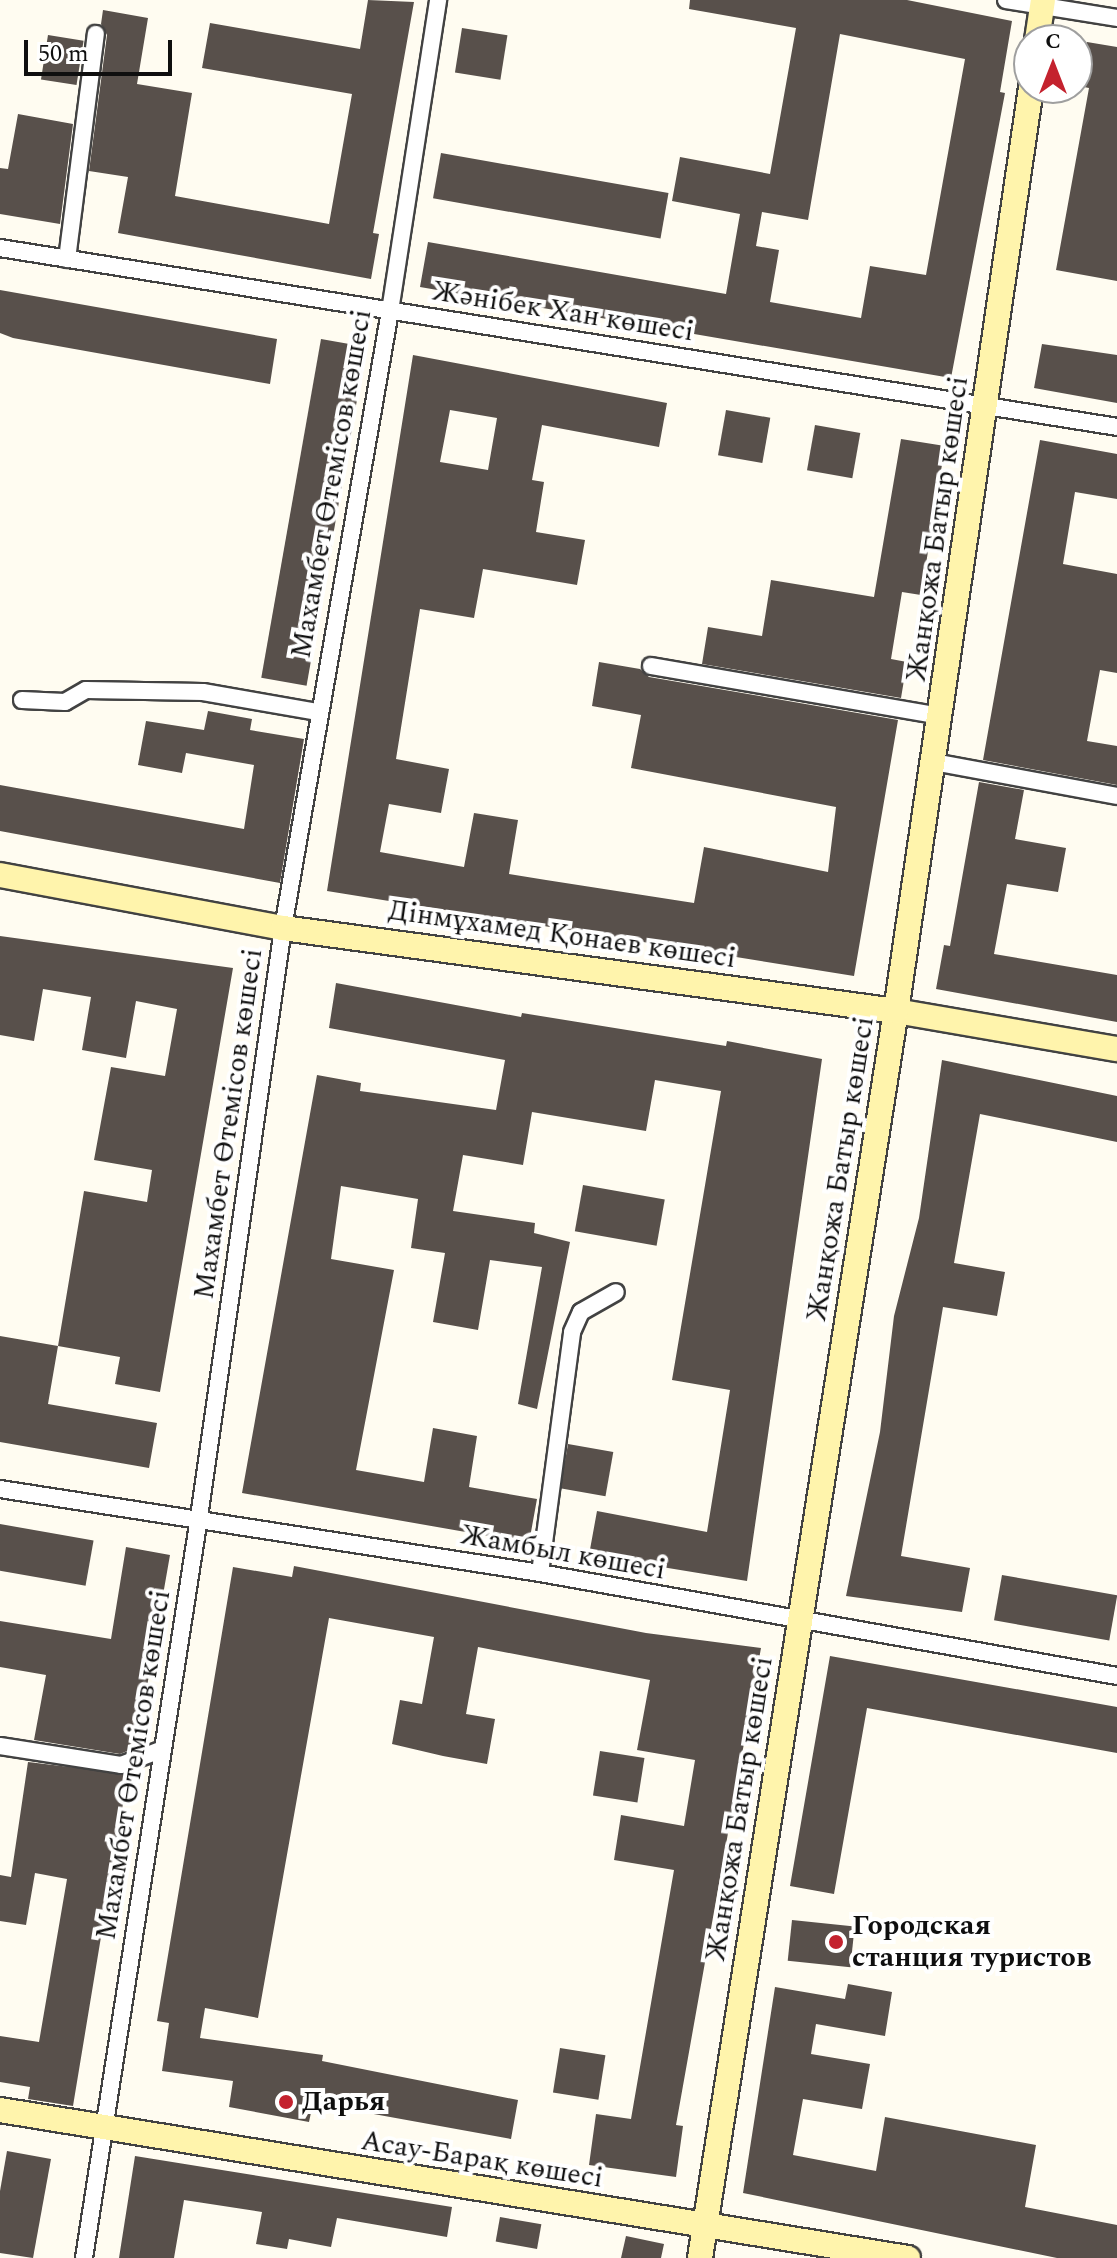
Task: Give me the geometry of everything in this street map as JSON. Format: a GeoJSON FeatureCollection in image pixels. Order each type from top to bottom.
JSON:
{"type":"FeatureCollection","features":[{"type":"Feature","properties":{"kind":"main road"},"geometry":{"type":"LineString","coordinates":[[1039,24],[1042,3]]}},
{"type":"Feature","properties":{"kind":"main road","name":"Жанқожа Батыр көшесі"},"geometry":{"type":"LineString","coordinates":[[700,2258],[896,1011],[1029,104]]}},
{"type":"Feature","properties":{"kind":"main road","name":"Дінмұхамед Қонаев көшесі"},"geometry":{"type":"LineString","coordinates":[[0,875],[283,928],[896,1011],[1117,1049]]}},
{"type":"Feature","properties":{"kind":"main road","name":"Асау-Барақ көшесі"},"geometry":{"type":"LineString","coordinates":[[0,2110],[908,2258]]}},
{"type":"Feature","properties":{"kind":"street","name":"Махамбет Өтемісов көшесі"},"geometry":{"type":"LineString","coordinates":[[84,2258],[198,1524],[283,928],[318,712],[390,311],[438,0]]}},
{"type":"Feature","properties":{"kind":"street"},"geometry":{"type":"LineString","coordinates":[[1006,0],[1042,3],[1117,18]]}},
{"type":"Feature","properties":{"kind":"street"},"geometry":{"type":"LineString","coordinates":[[67,259],[96,34]]}},
{"type":"Feature","properties":{"kind":"street","name":"Жәнібек Хан көшесі"},"geometry":{"type":"LineString","coordinates":[[0,248],[1117,427]]}},
{"type":"Feature","properties":{"kind":"street"},"geometry":{"type":"LineString","coordinates":[[651,666],[941,716]]}},
{"type":"Feature","properties":{"kind":"street"},"geometry":{"type":"LineString","coordinates":[[22,700],[65,702],[86,690],[203,692],[318,712]]}},
{"type":"Feature","properties":{"kind":"street"},"geometry":{"type":"LineString","coordinates":[[934,762],[1117,796]]}},
{"type":"Feature","properties":{"kind":"street"},"geometry":{"type":"LineString","coordinates":[[540,1573],[572,1332],[581,1312],[616,1292]]}},
{"type":"Feature","properties":{"kind":"street","name":"Жамбыл көшесі"},"geometry":{"type":"LineString","coordinates":[[0,1489],[198,1524],[540,1573],[800,1622],[1117,1676]]}},
{"type":"Feature","properties":{"kind":"street"},"geometry":{"type":"LineString","coordinates":[[0,1746],[121,1765],[163,1749]]}},
{"type":"Feature","properties":{"kind":"building"},"geometry":{"type":"Polygon","coordinates":[[[368,0],[414,2],[373,233],[379,234],[371,279],[118,233],[128,177],[89,171],[107,35],[101,24],[103,10],[148,18],[137,84],[192,93],[175,196],[329,224],[352,94],[202,68],[210,23],[360,49],[368,0]]]}},
{"type":"Feature","properties":{"kind":"building"},"geometry":{"type":"Polygon","coordinates":[[[690,0],[907,0],[1012,21],[1000,92],[1005,93],[951,378],[420,287],[428,242],[726,294],[740,214],[672,201],[680,157],[770,174],[796,28],[689,9],[690,0]],[[840,34],[808,220],[762,212],[756,246],[779,250],[770,302],[861,318],[870,266],[926,275],[965,59],[840,34]]]}},
{"type":"Feature","properties":{"kind":"building"},"geometry":{"type":"Polygon","coordinates":[[[462,28],[507,35],[500,80],[455,72],[462,28]]]}},
{"type":"Feature","properties":{"kind":"building"},"geometry":{"type":"Polygon","coordinates":[[[48,35],[84,41],[77,85],[41,79],[48,35]]]}},
{"type":"Feature","properties":{"kind":"building"},"geometry":{"type":"Polygon","coordinates":[[[1093,43],[1117,47],[1117,281],[1056,270],[1086,104],[1093,104],[1093,43]]]}},
{"type":"Feature","properties":{"kind":"building"},"geometry":{"type":"Polygon","coordinates":[[[18,114],[73,124],[60,224],[0,214],[0,168],[8,169],[18,114]]]}},
{"type":"Feature","properties":{"kind":"building"},"geometry":{"type":"Polygon","coordinates":[[[441,153],[668,193],[661,238],[433,198],[441,153]]]}},
{"type":"Feature","properties":{"kind":"building"},"geometry":{"type":"Polygon","coordinates":[[[0,290],[277,339],[270,384],[13,338],[0,333],[0,290]]]}},
{"type":"Feature","properties":{"kind":"building"},"geometry":{"type":"Polygon","coordinates":[[[321,339],[366,347],[307,686],[261,678],[321,339]]]}},
{"type":"Feature","properties":{"kind":"building"},"geometry":{"type":"Polygon","coordinates":[[[1042,344],[1117,355],[1117,403],[1034,388],[1042,344]]]}},
{"type":"Feature","properties":{"kind":"building"},"geometry":{"type":"Polygon","coordinates":[[[413,355],[667,403],[659,447],[542,425],[532,480],[544,482],[536,532],[585,540],[577,585],[483,569],[474,618],[420,609],[396,759],[449,769],[441,813],[389,804],[380,852],[464,867],[474,813],[518,820],[509,874],[694,903],[704,847],[828,872],[836,807],[631,768],[641,715],[592,706],[599,662],[640,669],[649,677],[898,720],[854,976],[327,891],[413,355]],[[450,410],[440,462],[488,470],[497,418],[450,410]]]}},
{"type":"Feature","properties":{"kind":"building"},"geometry":{"type":"Polygon","coordinates":[[[726,410],[770,418],[762,463],[718,455],[726,410]]]}},
{"type":"Feature","properties":{"kind":"building"},"geometry":{"type":"Polygon","coordinates":[[[815,425],[860,433],[852,478],[807,470],[815,425]]]}},
{"type":"Feature","properties":{"kind":"building"},"geometry":{"type":"Polygon","coordinates":[[[901,439],[945,446],[921,595],[902,592],[891,659],[907,662],[901,698],[702,664],[708,627],[762,636],[771,580],[874,597],[901,439]]]}},
{"type":"Feature","properties":{"kind":"building"},"geometry":{"type":"Polygon","coordinates":[[[1040,440],[1117,454],[1117,499],[1075,492],[1063,564],[1117,574],[1117,673],[1100,670],[1087,741],[1117,746],[1117,785],[983,760],[1040,440]]]}},
{"type":"Feature","properties":{"kind":"building"},"geometry":{"type":"Polygon","coordinates":[[[208,711],[252,719],[250,730],[304,739],[280,883],[0,831],[0,785],[244,829],[254,765],[186,753],[182,773],[138,765],[146,721],[204,730],[208,711]]]}},
{"type":"Feature","properties":{"kind":"building"},"geometry":{"type":"Polygon","coordinates":[[[979,782],[1024,790],[1015,839],[1066,848],[1058,892],[1007,884],[994,954],[1117,975],[1117,1022],[936,989],[944,945],[950,946],[979,782]]]}},
{"type":"Feature","properties":{"kind":"building"},"geometry":{"type":"Polygon","coordinates":[[[0,936],[233,968],[160,1392],[115,1384],[120,1357],[58,1346],[84,1191],[147,1202],[152,1170],[94,1160],[111,1067],[165,1076],[177,1009],[136,1001],[126,1058],[82,1050],[91,997],[43,989],[34,1041],[0,1035],[0,936]]]}},
{"type":"Feature","properties":{"kind":"building"},"geometry":{"type":"Polygon","coordinates":[[[336,983],[521,1017],[522,1013],[726,1046],[727,1041],[822,1059],[747,1581],[589,1555],[597,1511],[707,1532],[730,1390],[672,1380],[721,1091],[655,1080],[646,1131],[532,1112],[523,1165],[463,1155],[453,1211],[535,1223],[534,1233],[570,1242],[537,1409],[518,1404],[542,1267],[490,1260],[478,1330],[433,1322],[445,1253],[411,1248],[418,1199],[341,1186],[331,1259],[394,1270],[356,1470],[424,1482],[433,1428],[477,1436],[469,1487],[537,1499],[529,1543],[242,1493],[317,1075],[361,1083],[360,1091],[496,1110],[505,1060],[329,1028],[336,983]]]}},
{"type":"Feature","properties":{"kind":"building"},"geometry":{"type":"Polygon","coordinates":[[[942,1060],[1117,1096],[1117,1142],[980,1114],[954,1263],[1005,1272],[997,1316],[943,1307],[901,1556],[970,1568],[962,1612],[846,1596],[880,1432],[894,1316],[919,1218],[942,1060]]]}},
{"type":"Feature","properties":{"kind":"building"},"geometry":{"type":"Polygon","coordinates":[[[583,1185],[665,1199],[657,1246],[575,1231],[583,1185]]]}},
{"type":"Feature","properties":{"kind":"building"},"geometry":{"type":"Polygon","coordinates":[[[0,1336],[58,1346],[48,1404],[157,1423],[149,1468],[0,1442],[0,1336]]]}},
{"type":"Feature","properties":{"kind":"building"},"geometry":{"type":"Polygon","coordinates":[[[568,1444],[613,1452],[605,1496],[560,1488],[568,1444]]]}},
{"type":"Feature","properties":{"kind":"building"},"geometry":{"type":"Polygon","coordinates":[[[0,1524],[94,1540],[86,1586],[0,1571],[0,1524]]]}},
{"type":"Feature","properties":{"kind":"building"},"geometry":{"type":"Polygon","coordinates":[[[126,1547],[170,1555],[138,1738],[134,1737],[132,1749],[120,1754],[34,1740],[46,1675],[0,1667],[0,1621],[111,1639],[126,1547]]]}},
{"type":"Feature","properties":{"kind":"building"},"geometry":{"type":"Polygon","coordinates":[[[294,1566],[646,1633],[761,1648],[676,2125],[683,2126],[676,2177],[589,2165],[596,2114],[631,2119],[674,1870],[614,1860],[621,1815],[684,1826],[695,1760],[637,1750],[650,1680],[478,1647],[466,1714],[495,1719],[487,1764],[443,1756],[392,1744],[400,1700],[422,1704],[434,1637],[329,1618],[258,2018],[205,2008],[200,2038],[323,2055],[322,2061],[518,2100],[511,2139],[313,2103],[309,2122],[229,2107],[233,2081],[162,2071],[169,2023],[157,2021],[233,1567],[292,1577],[294,1566]]]}},
{"type":"Feature","properties":{"kind":"building"},"geometry":{"type":"Polygon","coordinates":[[[1002,1575],[1117,1595],[1109,1641],[994,1620],[1002,1575]]]}},
{"type":"Feature","properties":{"kind":"building"},"geometry":{"type":"Polygon","coordinates":[[[830,1656],[1117,1707],[1117,1753],[867,1708],[834,1894],[790,1886],[830,1656]]]}},
{"type":"Feature","properties":{"kind":"building"},"geometry":{"type":"Polygon","coordinates":[[[600,1751],[644,1758],[637,1802],[593,1795],[600,1751]]]}},
{"type":"Feature","properties":{"kind":"building"},"geometry":{"type":"Polygon","coordinates":[[[28,1762],[128,1774],[73,2106],[28,2099],[30,2087],[0,2082],[0,2036],[39,2042],[67,1879],[35,1873],[26,1925],[0,1921],[0,1875],[11,1877],[28,1762]]]}},
{"type":"Feature","properties":{"kind":"building"},"geometry":{"type":"Polygon","coordinates":[[[792,1920],[855,1927],[850,1967],[788,1961],[792,1920]]]}},
{"type":"Feature","properties":{"kind":"building"},"geometry":{"type":"Polygon","coordinates":[[[848,1984],[892,1992],[885,2036],[816,2024],[811,2054],[870,2064],[862,2109],[803,2099],[793,2155],[876,2171],[885,2117],[1036,2145],[1025,2207],[1117,2225],[1117,2258],[1057,2258],[743,2193],[775,1987],[845,1999],[848,1984]]]}},
{"type":"Feature","properties":{"kind":"building"},"geometry":{"type":"Polygon","coordinates":[[[560,2048],[605,2055],[598,2100],[553,2092],[560,2048]]]}},
{"type":"Feature","properties":{"kind":"building"},"geometry":{"type":"Polygon","coordinates":[[[7,2151],[51,2159],[33,2258],[0,2253],[0,2191],[7,2151]]]}},
{"type":"Feature","properties":{"kind":"building"},"geometry":{"type":"Polygon","coordinates":[[[135,2156],[452,2207],[447,2237],[337,2218],[331,2247],[289,2239],[287,2249],[256,2244],[262,2212],[184,2200],[174,2258],[119,2258],[135,2156]]]}},
{"type":"Feature","properties":{"kind":"building"},"geometry":{"type":"Polygon","coordinates":[[[500,2217],[541,2224],[537,2249],[496,2242],[500,2217]]]}},
{"type":"Feature","properties":{"kind":"building"},"geometry":{"type":"Polygon","coordinates":[[[626,2236],[664,2244],[661,2258],[621,2258],[626,2236]]]}},
{"type":"Feature","properties":{"kind":"place","name":"Городская станция туристов"},"geometry":{"type":"Point","coordinates":[836,1942]}},
{"type":"Feature","properties":{"kind":"place","name":"Дарья"},"geometry":{"type":"Point","coordinates":[286,2102]}}]}
